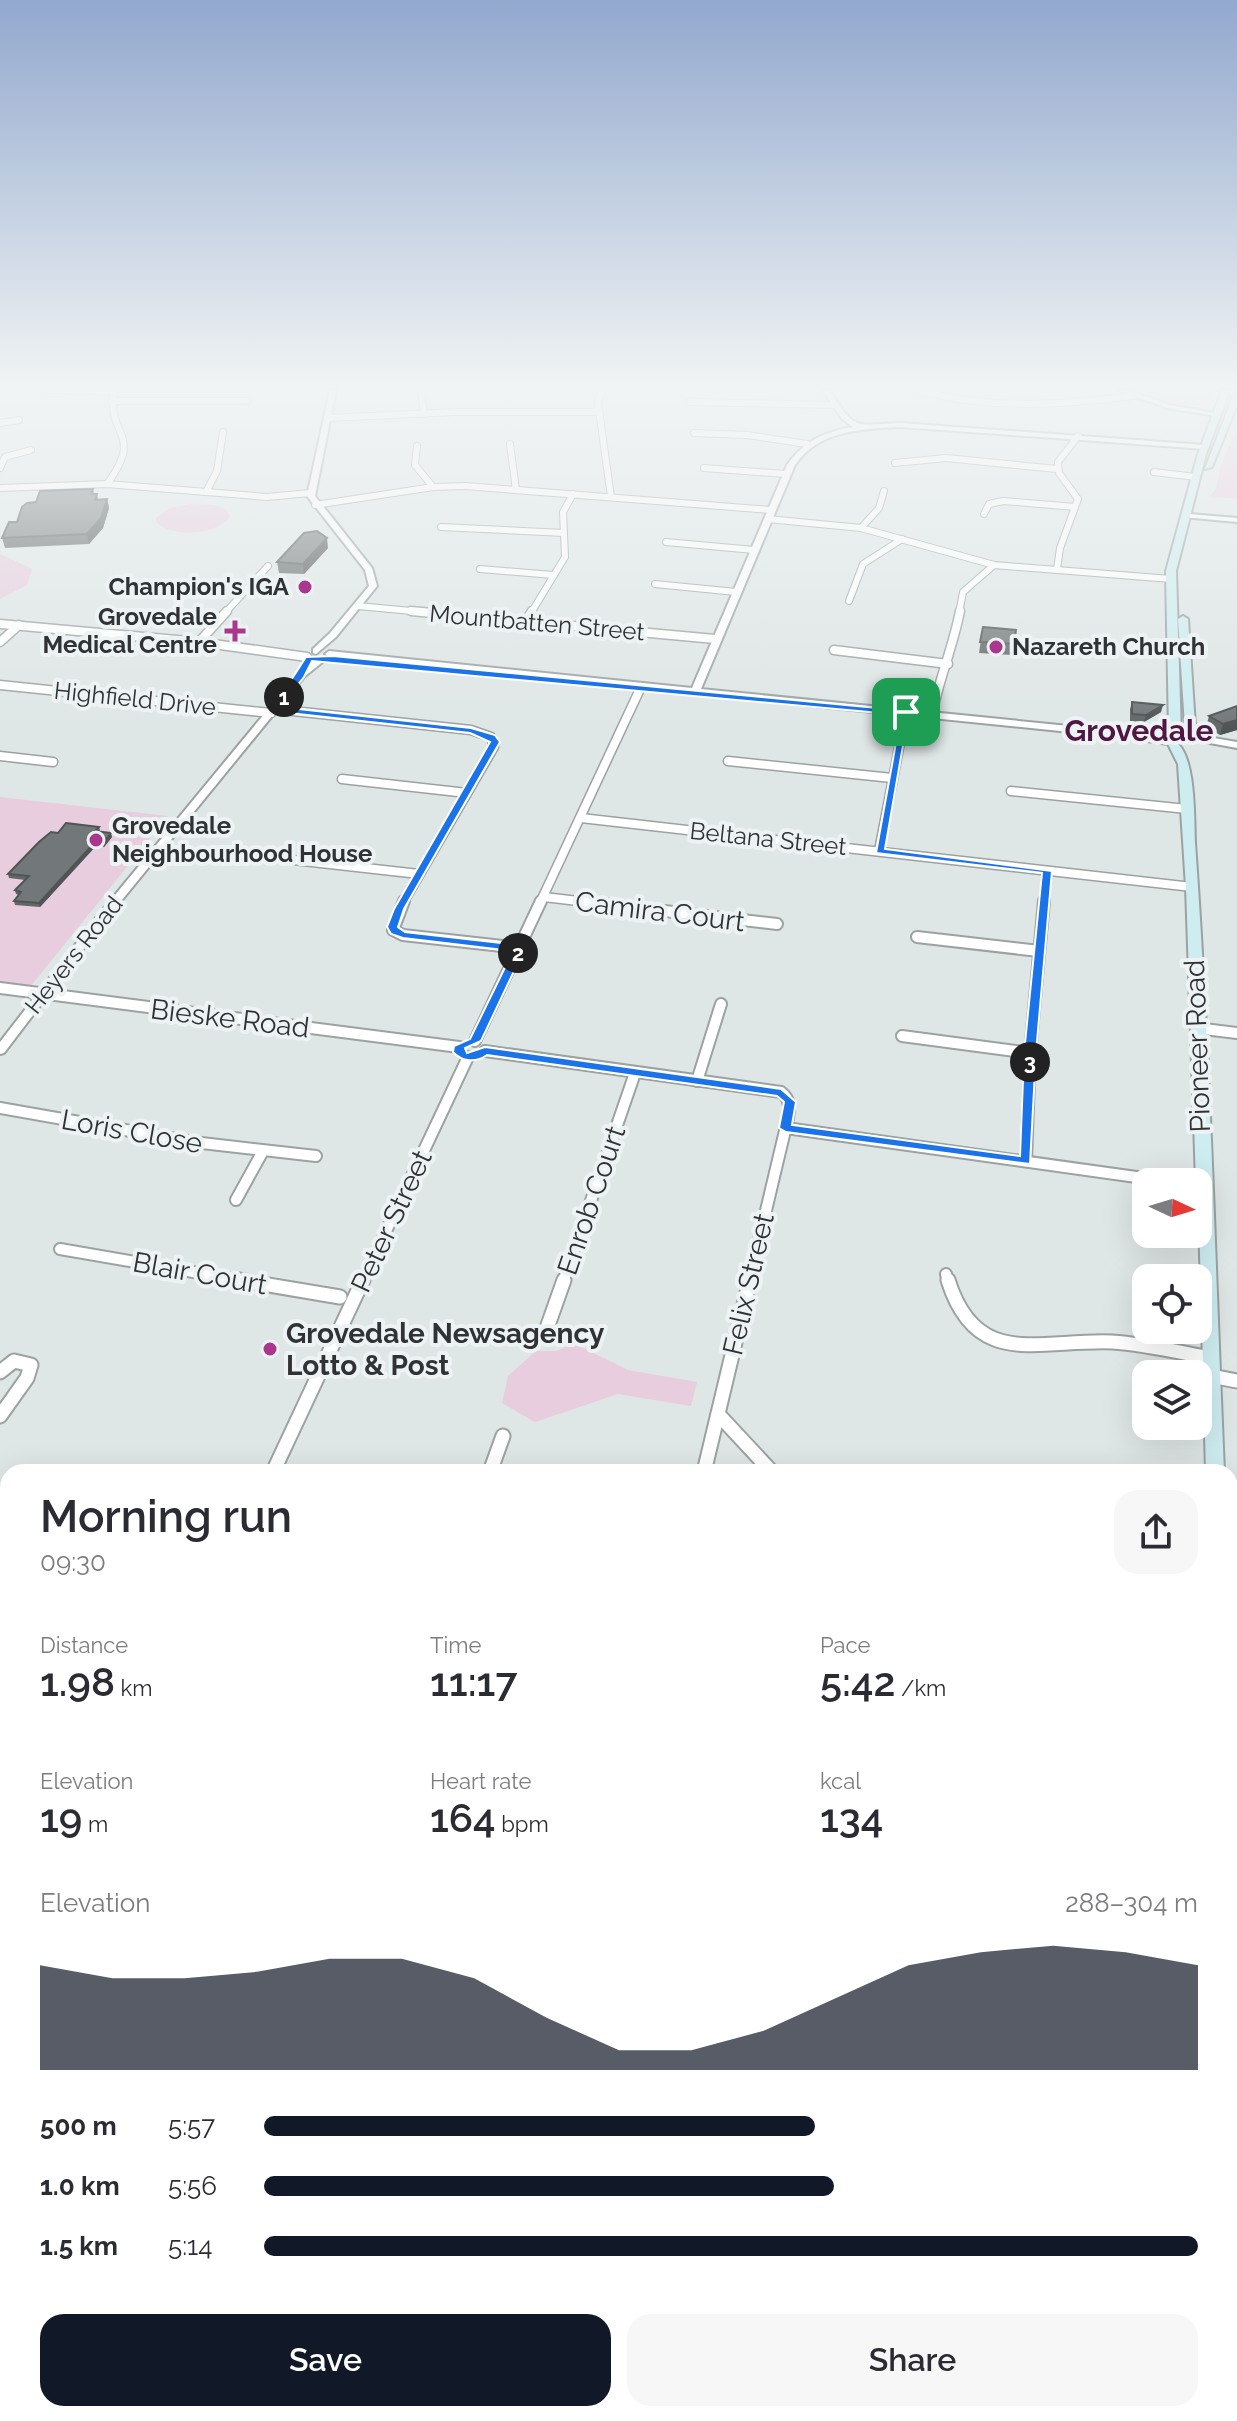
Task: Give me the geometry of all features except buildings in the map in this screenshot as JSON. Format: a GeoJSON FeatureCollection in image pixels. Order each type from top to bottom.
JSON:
{"type":"FeatureCollection","features":[{"type":"Feature","properties":{"kind":"main road","name":"Pioneer Road"},"geometry":{"type":"LineString","coordinates":[[1193,503],[1176,579],[1173,739],[1184,764],[1192,887],[1200,1168]]}},
{"type":"Feature","properties":{"kind":"main road","name":"Pioneer Road"},"geometry":{"type":"LineString","coordinates":[[1176,579],[1189,724],[1195,741]]}},
{"type":"Feature","properties":{"kind":"main road"},"geometry":{"type":"LineString","coordinates":[[1173,739],[1195,741]]}},
{"type":"Feature","properties":{"kind":"main road"},"geometry":{"type":"LineString","coordinates":[[1184,764],[1187,752],[1195,741]]}},
{"type":"Feature","properties":{"kind":"main road","name":"Pioneer Road"},"geometry":{"type":"LineString","coordinates":[[1204,1248],[1210,1358]]}},
{"type":"Feature","properties":{"kind":"main road","name":"Pioneer Road"},"geometry":{"type":"LineString","coordinates":[[1212,1400],[1215,1464]]}},
{"type":"Feature","properties":{"kind":"street"},"geometry":{"type":"LineString","coordinates":[[315,505],[328,503]]}},
{"type":"Feature","properties":{"kind":"street"},"geometry":{"type":"LineString","coordinates":[[525,622],[565,555],[563,512],[568,503]]}},
{"type":"Feature","properties":{"kind":"street"},"geometry":{"type":"LineString","coordinates":[[664,503],[861,528],[994,565],[1176,579]]}},
{"type":"Feature","properties":{"kind":"street"},"geometry":{"type":"LineString","coordinates":[[695,691],[775,503]]}},
{"type":"Feature","properties":{"kind":"street"},"geometry":{"type":"LineString","coordinates":[[861,528],[880,503]]}},
{"type":"Feature","properties":{"kind":"street"},"geometry":{"type":"LineString","coordinates":[[984,514],[989,504],[994,503]]}},
{"type":"Feature","properties":{"kind":"street"},"geometry":{"type":"LineString","coordinates":[[1027,503],[1075,507]]}},
{"type":"Feature","properties":{"kind":"street"},"geometry":{"type":"LineString","coordinates":[[1057,569],[1060,548],[1075,503]]}},
{"type":"Feature","properties":{"kind":"street"},"geometry":{"type":"LineString","coordinates":[[315,505],[373,578],[369,594],[318,655]]}},
{"type":"Feature","properties":{"kind":"street"},"geometry":{"type":"LineString","coordinates":[[1189,516],[1237,520]]}},
{"type":"Feature","properties":{"kind":"street"},"geometry":{"type":"LineString","coordinates":[[441,527],[564,533]]}},
{"type":"Feature","properties":{"kind":"street"},"geometry":{"type":"LineString","coordinates":[[849,601],[863,564],[902,539]]}},
{"type":"Feature","properties":{"kind":"street"},"geometry":{"type":"LineString","coordinates":[[666,542],[754,550]]}},
{"type":"Feature","properties":{"kind":"street"},"geometry":{"type":"LineString","coordinates":[[932,715],[938,685],[948,664],[963,592],[994,565]]}},
{"type":"Feature","properties":{"kind":"street"},"geometry":{"type":"LineString","coordinates":[[199,642],[268,566]]}},
{"type":"Feature","properties":{"kind":"street"},"geometry":{"type":"LineString","coordinates":[[480,569],[553,575]]}},
{"type":"Feature","properties":{"kind":"street"},"geometry":{"type":"LineString","coordinates":[[655,584],[736,592]]}},
{"type":"Feature","properties":{"kind":"street","name":"Mountbatten Street"},"geometry":{"type":"LineString","coordinates":[[359,605],[715,639]]}},
{"type":"Feature","properties":{"kind":"street"},"geometry":{"type":"LineString","coordinates":[[0,624],[1173,739]]}},
{"type":"Feature","properties":{"kind":"street"},"geometry":{"type":"LineString","coordinates":[[0,642],[19,625]]}},
{"type":"Feature","properties":{"kind":"street"},"geometry":{"type":"LineString","coordinates":[[834,650],[948,664]]}},
{"type":"Feature","properties":{"kind":"street","name":"Heyers Road"},"geometry":{"type":"LineString","coordinates":[[0,1050],[100,920],[318,655]]}},
{"type":"Feature","properties":{"kind":"street","name":"Highfield Drive"},"geometry":{"type":"LineString","coordinates":[[0,685],[483,733],[491,737],[494,747],[467,793]]}},
{"type":"Feature","properties":{"kind":"street"},"geometry":{"type":"LineString","coordinates":[[641,687],[475,1041],[459,1047],[459,1052],[468,1057],[477,1057],[485,1051],[697,1081],[721,1004]]}},
{"type":"Feature","properties":{"kind":"street"},"geometry":{"type":"LineString","coordinates":[[879,851],[906,712]]}},
{"type":"Feature","properties":{"kind":"street"},"geometry":{"type":"LineString","coordinates":[[1195,741],[1237,746]]}},
{"type":"Feature","properties":{"kind":"street"},"geometry":{"type":"LineString","coordinates":[[0,756],[53,762]]}},
{"type":"Feature","properties":{"kind":"street"},"geometry":{"type":"LineString","coordinates":[[728,761],[892,778]]}},
{"type":"Feature","properties":{"kind":"street"},"geometry":{"type":"LineString","coordinates":[[342,779],[467,793],[393,922],[395,932],[520,948]]}},
{"type":"Feature","properties":{"kind":"street"},"geometry":{"type":"LineString","coordinates":[[1011,791],[1187,809]]}},
{"type":"Feature","properties":{"kind":"street","name":"Beltana Street"},"geometry":{"type":"LineString","coordinates":[[581,818],[1192,887]]}},
{"type":"Feature","properties":{"kind":"street"},"geometry":{"type":"LineString","coordinates":[[285,859],[419,874]]}},
{"type":"Feature","properties":{"kind":"street"},"geometry":{"type":"LineString","coordinates":[[1026,1161],[1030,1053],[1047,871]]}},
{"type":"Feature","properties":{"kind":"street","name":"Camira Court"},"geometry":{"type":"LineString","coordinates":[[544,897],[777,924]]}},
{"type":"Feature","properties":{"kind":"street"},"geometry":{"type":"LineString","coordinates":[[917,937],[1039,951]]}},
{"type":"Feature","properties":{"kind":"street","name":"Bieske Road"},"geometry":{"type":"LineString","coordinates":[[0,988],[459,1047]]}},
{"type":"Feature","properties":{"kind":"street"},"geometry":{"type":"LineString","coordinates":[[1196,1028],[1237,1033]]}},
{"type":"Feature","properties":{"kind":"street"},"geometry":{"type":"LineString","coordinates":[[902,1036],[1030,1053]]}},
{"type":"Feature","properties":{"kind":"street"},"geometry":{"type":"LineString","coordinates":[[475,1041],[484,1045],[485,1051]]}},
{"type":"Feature","properties":{"kind":"street","name":"Peter Street"},"geometry":{"type":"LineString","coordinates":[[277,1464],[468,1057]]}},
{"type":"Feature","properties":{"kind":"street","name":"Enrob Court"},"geometry":{"type":"LineString","coordinates":[[547,1328],[635,1073]]}},
{"type":"Feature","properties":{"kind":"street","name":"Felix Street"},"geometry":{"type":"LineString","coordinates":[[697,1081],[781,1092],[788,1096],[790,1102],[706,1464]]}},
{"type":"Feature","properties":{"kind":"street","name":"Loris Close"},"geometry":{"type":"LineString","coordinates":[[0,1108],[178,1140],[316,1156]]}},
{"type":"Feature","properties":{"kind":"street"},"geometry":{"type":"LineString","coordinates":[[786,1128],[1132,1176]]}},
{"type":"Feature","properties":{"kind":"street"},"geometry":{"type":"LineString","coordinates":[[236,1200],[263,1151]]}},
{"type":"Feature","properties":{"kind":"street","name":"Blair Court"},"geometry":{"type":"LineString","coordinates":[[60,1249],[340,1297]]}},
{"type":"Feature","properties":{"kind":"street"},"geometry":{"type":"LineString","coordinates":[[946,1274],[950,1295],[960,1317],[989,1337],[1036,1346],[1101,1342],[1210,1358]]}},
{"type":"Feature","properties":{"kind":"street"},"geometry":{"type":"LineString","coordinates":[[0,1372],[9,1362],[17,1359],[31,1365],[27,1378],[0,1416]]}},
{"type":"Feature","properties":{"kind":"street"},"geometry":{"type":"LineString","coordinates":[[1212,1376],[1237,1381]]}},
{"type":"Feature","properties":{"kind":"street"},"geometry":{"type":"LineString","coordinates":[[718,1414],[765,1464]]}},
{"type":"Feature","properties":{"kind":"street"},"geometry":{"type":"LineString","coordinates":[[493,1464],[503,1436]]}},
{"type":"Feature","properties":{"kind":"shaded area"},"geometry":{"type":"Polygon","coordinates":[[[190,504],[215,505],[227,510],[230,517],[215,528],[195,532],[174,531],[157,523],[156,518],[170,508],[190,504]]]}},
{"type":"Feature","properties":{"kind":"shaded area"},"geometry":{"type":"Polygon","coordinates":[[[0,554],[32,569],[27,585],[0,599],[0,554]]]}},
{"type":"Feature","properties":{"kind":"shaded area"},"geometry":{"type":"Polygon","coordinates":[[[0,797],[168,816],[30,987],[0,983],[0,797]]]}},
{"type":"Feature","properties":{"kind":"shaded area"},"geometry":{"type":"Polygon","coordinates":[[[573,1343],[628,1370],[697,1382],[691,1406],[618,1394],[535,1422],[502,1403],[508,1376],[536,1351],[557,1351],[573,1343]]]}},
{"type":"Feature","properties":{"kind":"place","name":"Champion's IGA"},"geometry":{"type":"Point","coordinates":[305,587]}},
{"type":"Feature","properties":{"kind":"place","name":"Grovedale Medical Centre"},"geometry":{"type":"Point","coordinates":[235,631]}},
{"type":"Feature","properties":{"kind":"place","name":"Nazareth Church"},"geometry":{"type":"Point","coordinates":[996,647]}},
{"type":"Feature","properties":{"kind":"place","name":"Grovedale Neighbourhood House"},"geometry":{"type":"Point","coordinates":[96,840]}},
{"type":"Feature","properties":{"kind":"place","name":"Grovedale Newsagency Lotto & Post"},"geometry":{"type":"Point","coordinates":[270,1349]}},
{"type":"Feature","properties":{"kind":"district","name":"Grovedale"},"geometry":{"type":"Point","coordinates":[1139,731]}},
{"type":"Feature","properties":{"kind":"route"},"geometry":{"type":"LineString","coordinates":[[333,658],[906,712],[879,851],[1047,871],[1030,1053],[1026,1161],[786,1128],[790,1102],[788,1096],[781,1092],[485,1051],[477,1057],[464,1056],[459,1052],[459,1046],[475,1041],[520,948],[403,935],[392,927],[399,909],[495,742],[483,733],[471,730],[274,709],[301,675],[309,659],[333,658]]}}]}
